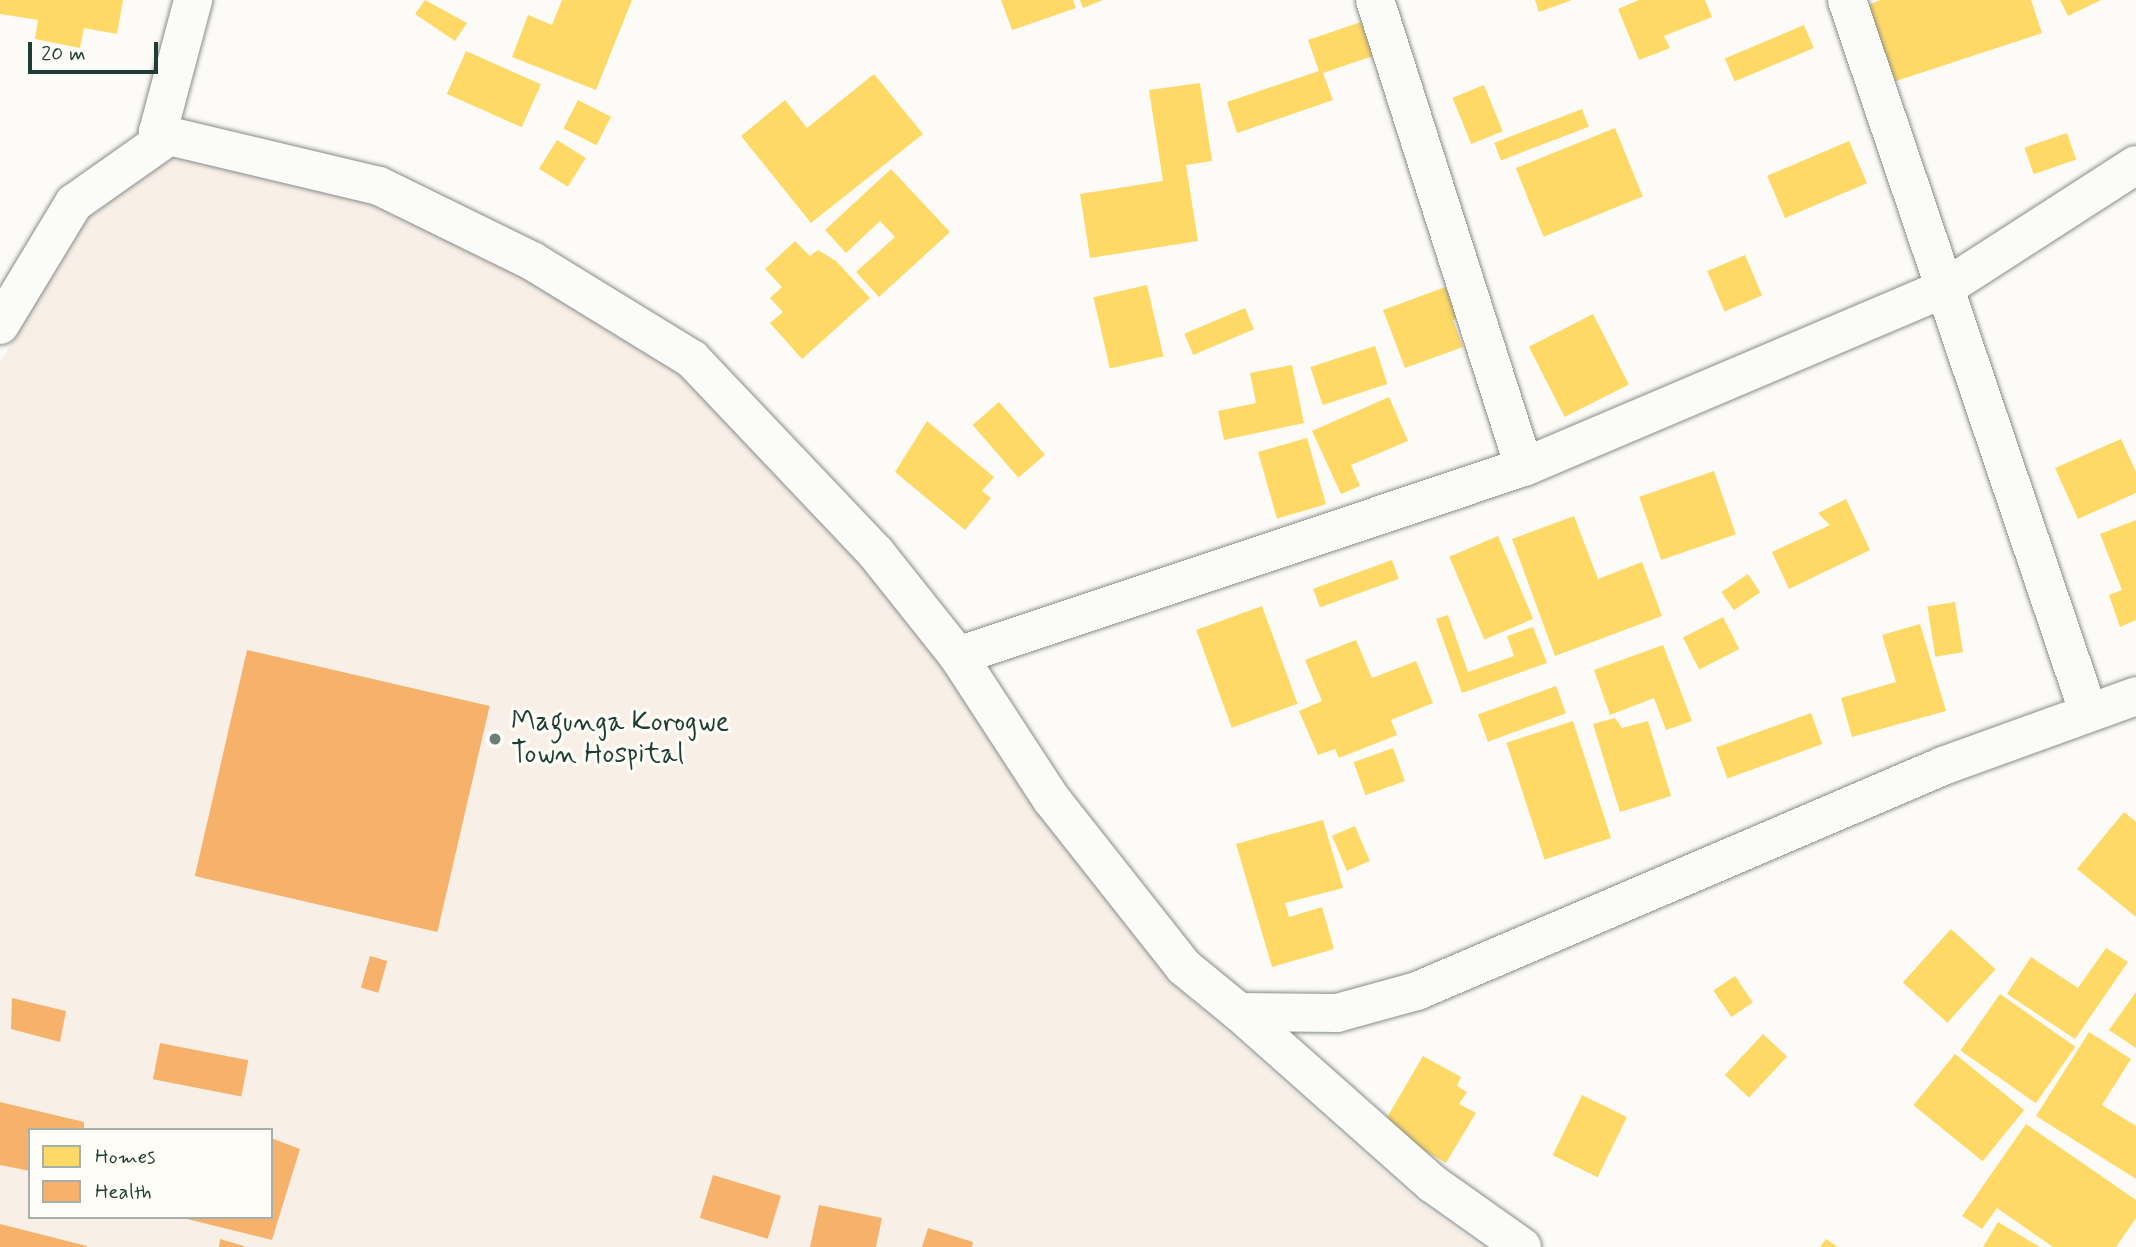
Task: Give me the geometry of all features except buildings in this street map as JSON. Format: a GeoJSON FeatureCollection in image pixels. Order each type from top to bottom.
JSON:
{"type":"FeatureCollection","features":[{"type":"Feature","properties":{"kind":"street"},"geometry":{"type":"LineString","coordinates":[[193,0],[158,132],[379,186],[532,261],[692,359],[876,553],[958,656],[1085,842],[1184,967],[1239,1012],[1433,1184],[1522,1247]]}},
{"type":"Feature","properties":{"kind":"street"},"geometry":{"type":"LineString","coordinates":[[1375,0],[1524,467]]}},
{"type":"Feature","properties":{"kind":"street"},"geometry":{"type":"LineString","coordinates":[[1847,0],[2088,711]]}},
{"type":"Feature","properties":{"kind":"street"},"geometry":{"type":"LineString","coordinates":[[0,325],[74,202],[169,136]]}},
{"type":"Feature","properties":{"kind":"street"},"geometry":{"type":"LineString","coordinates":[[958,656],[1524,467],[1945,288],[2136,165]]}},
{"type":"Feature","properties":{"kind":"street"},"geometry":{"type":"LineString","coordinates":[[1239,1012],[1337,1013],[1417,991],[1943,766],[2088,711],[2136,696]]}},
{"type":"Feature","properties":{"kind":"shaded area","name":"Magunga Korogwe Town Hospital"},"geometry":{"type":"Polygon","coordinates":[[[174,157],[372,204],[523,278],[679,374],[861,566],[942,667],[1036,811],[1169,980],[1418,1202],[1482,1247],[0,1247],[0,362],[89,216],[174,157]]]}},
{"type":"Feature","properties":{"kind":"place","name":"Magunga Korogwe Town Hospital"},"geometry":{"type":"Point","coordinates":[495,739]}}]}
